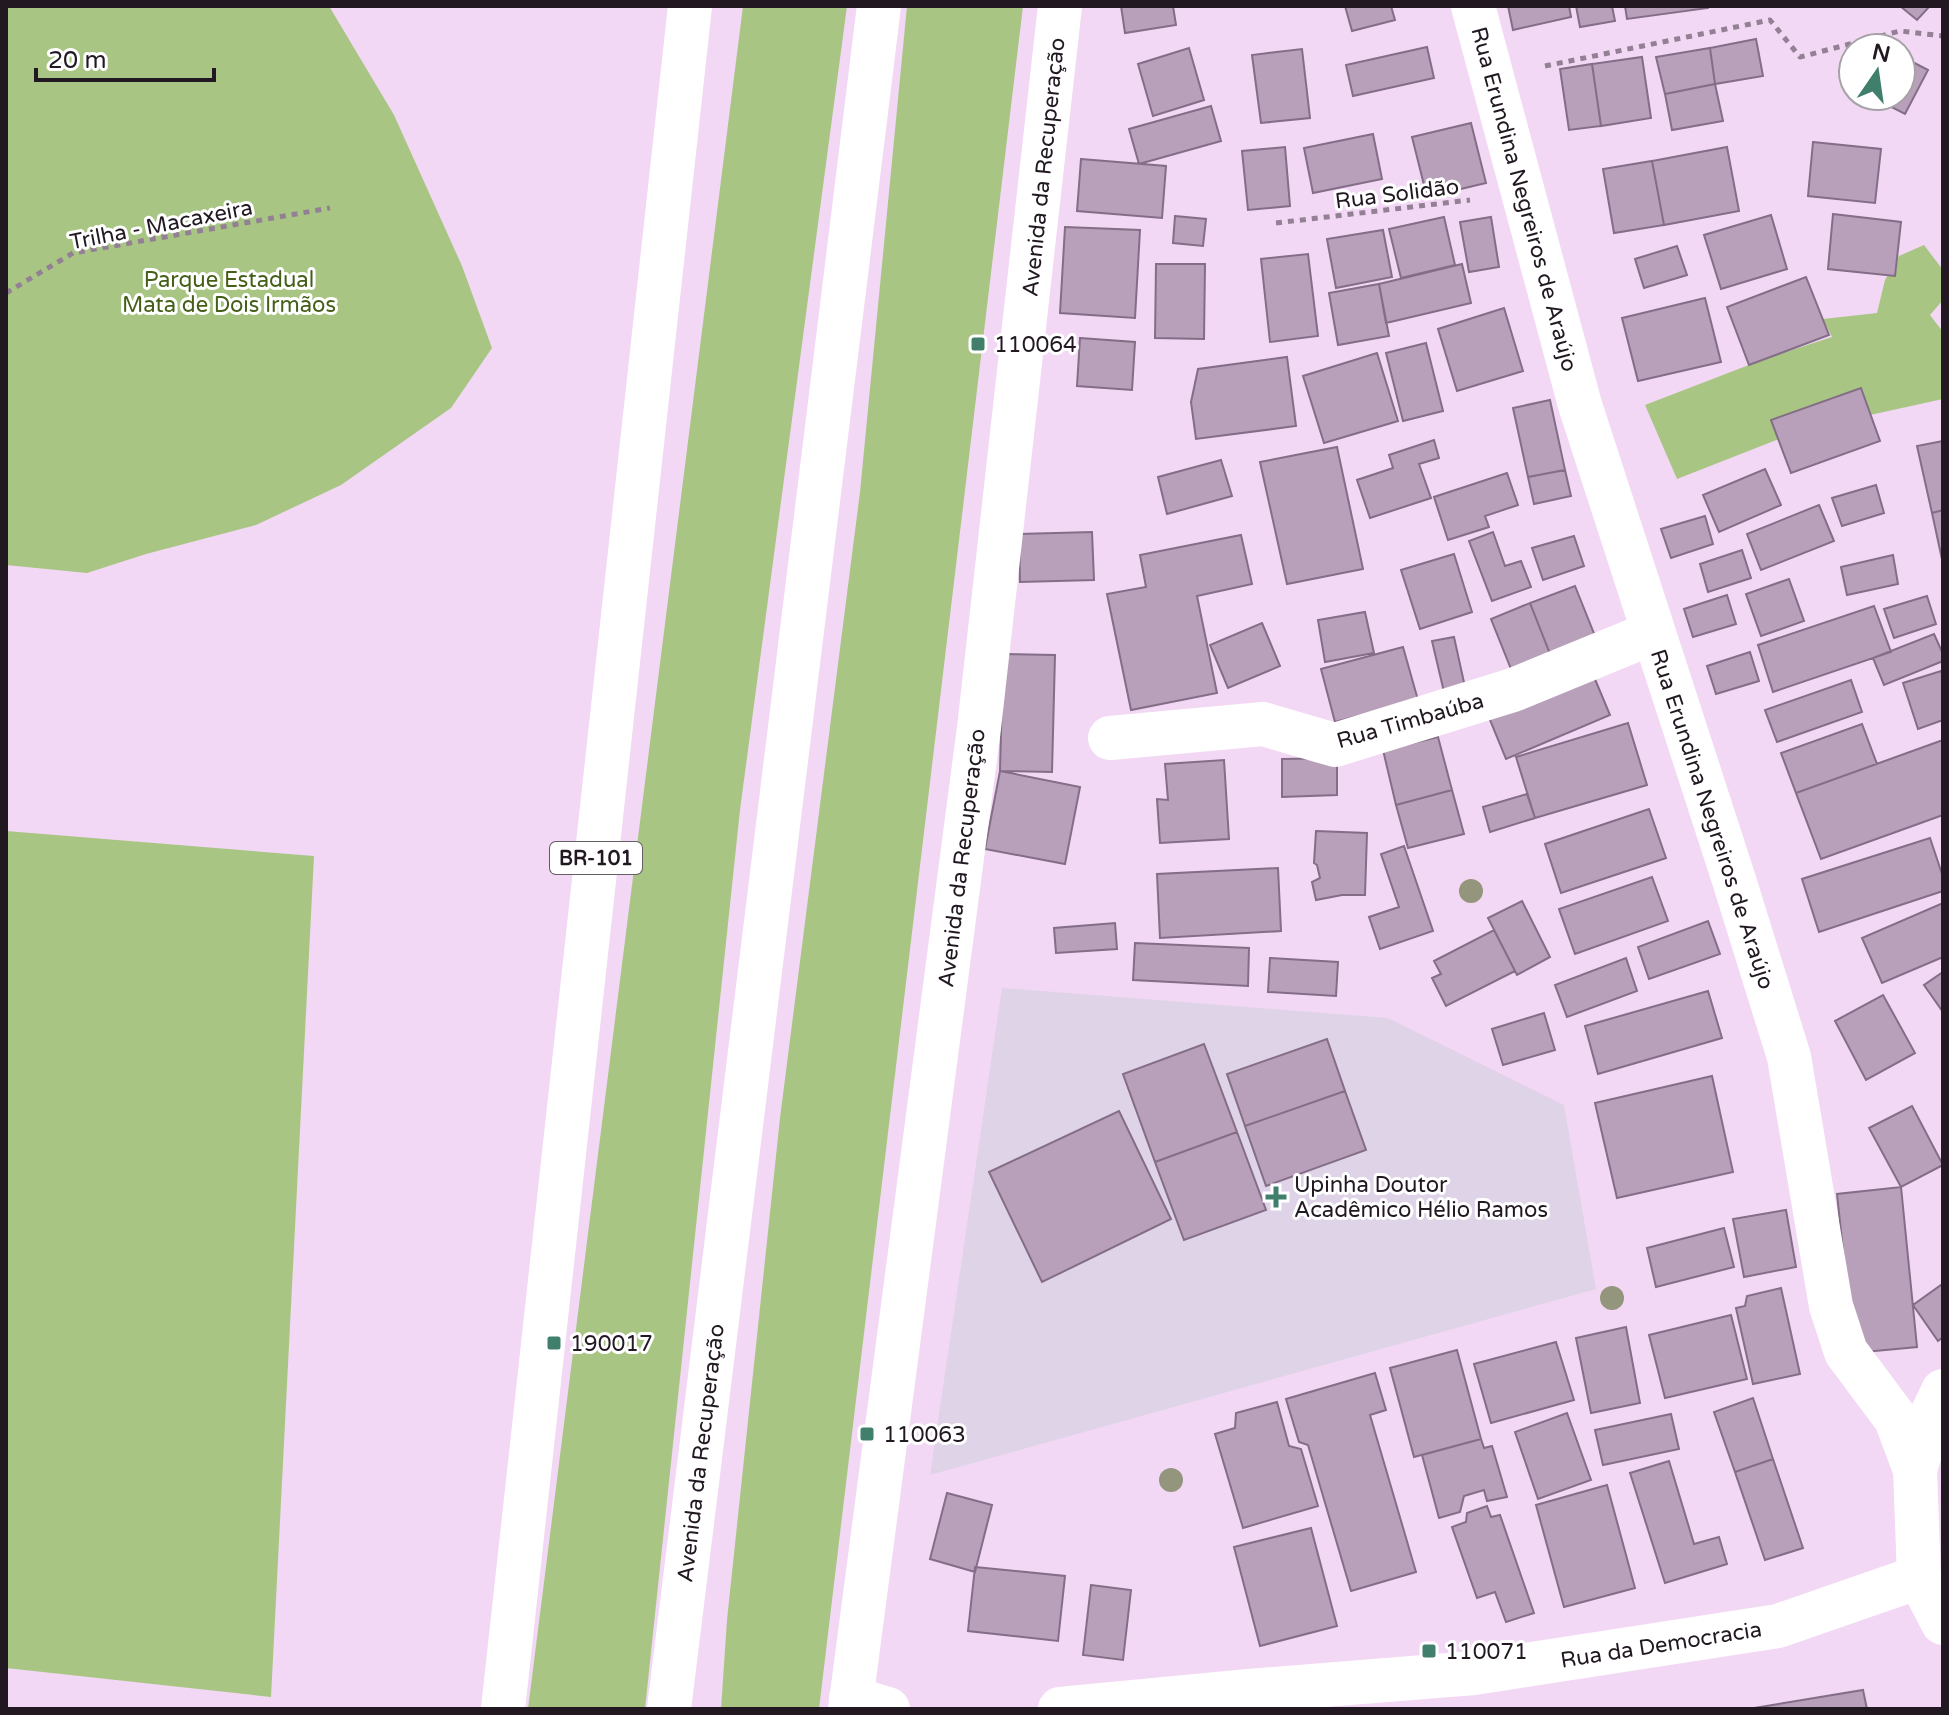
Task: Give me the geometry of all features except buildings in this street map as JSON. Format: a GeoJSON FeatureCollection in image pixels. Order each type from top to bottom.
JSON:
{"type":"FeatureCollection","features":[{"type":"Feature","properties":{"kind":"main road","name":"BR-101"},"geometry":{"type":"LineString","coordinates":[[503,1709],[690,6]]}},
{"type":"Feature","properties":{"kind":"main road","name":"Avenida da Recuperação"},"geometry":{"type":"LineString","coordinates":[[669,1709],[879,6]]}},
{"type":"Feature","properties":{"kind":"main road","name":"Avenida da Recuperação"},"geometry":{"type":"LineString","coordinates":[[863,1705],[979,728],[1060,6]]}},
{"type":"Feature","properties":{"kind":"main road","name":"Rua Erundina Negreiros de Araújo"},"geometry":{"type":"LineString","coordinates":[[1473,6],[1580,405],[1789,1057],[1831,1306],[1846,1352],[1896,1419],[1915,1470],[1919,1577],[1943,1623]]}},
{"type":"Feature","properties":{"kind":"main road","name":"Rua Timbaúba"},"geometry":{"type":"LineString","coordinates":[[1110,738],[1263,724],[1335,745],[1513,690],[1652,633]]}},
{"type":"Feature","properties":{"kind":"main road"},"geometry":{"type":"LineString","coordinates":[[1915,1470],[1931,1416],[1943,1391]]}},
{"type":"Feature","properties":{"kind":"main road","name":"Rua da Democracia"},"geometry":{"type":"LineString","coordinates":[[1060,1709],[1474,1673],[1763,1629],[1919,1577]]}},
{"type":"Feature","properties":{"kind":"main road"},"geometry":{"type":"LineString","coordinates":[[678,1634],[678,1709]]}},
{"type":"Feature","properties":{"kind":"path"},"geometry":{"type":"LineString","coordinates":[[1493,77],[1770,20],[1800,57],[1900,31],[1943,36]]}},
{"type":"Feature","properties":{"kind":"path","name":"Rua Solidão"},"geometry":{"type":"LineString","coordinates":[[1276,223],[1522,194]]}},
{"type":"Feature","properties":{"kind":"path","name":"Trilha - Macaxeira"},"geometry":{"type":"LineString","coordinates":[[6,293],[73,253],[330,208]]}},
{"type":"Feature","properties":{"kind":"shaded area","name":"Upinha Doutor Acadêmico Hélio Ramos"},"geometry":{"type":"Polygon","coordinates":[[[1002,988],[1388,1018],[1564,1105],[1596,1289],[930,1475],[1002,988]]]}},
{"type":"Feature","properties":{"kind":"green space","name":"Parque Estadual Mata de Dois Irmãos"},"geometry":{"type":"Polygon","coordinates":[[[6,6],[329,6],[394,115],[462,266],[492,348],[451,408],[341,485],[256,525],[87,573],[6,565],[6,6]]]}},
{"type":"Feature","properties":{"kind":"green space"},"geometry":{"type":"Polygon","coordinates":[[[743,6],[847,6],[740,810],[645,1709],[528,1709],[743,6]]]}},
{"type":"Feature","properties":{"kind":"green space"},"geometry":{"type":"Polygon","coordinates":[[[907,6],[1023,6],[819,1709],[721,1709],[727,1620],[780,1118],[860,492],[907,6]]]}},
{"type":"Feature","properties":{"kind":"green space"},"geometry":{"type":"Polygon","coordinates":[[[1924,245],[1943,270],[1943,300],[1930,315],[1943,332],[1943,399],[1870,415],[1860,388],[1772,420],[1779,439],[1677,479],[1645,405],[1767,358],[1832,337],[1823,319],[1877,313],[1885,280],[1899,256],[1924,245]]]}},
{"type":"Feature","properties":{"kind":"green space"},"geometry":{"type":"Polygon","coordinates":[[[6,831],[314,856],[271,1697],[6,1668],[6,831]]]}},
{"type":"Feature","properties":{"kind":"place","name":"110064"},"geometry":{"type":"Point","coordinates":[978,344]}},
{"type":"Feature","properties":{"kind":"place","name":"Upinha Doutor Acadêmico Hélio Ramos"},"geometry":{"type":"Point","coordinates":[1276,1197]}},
{"type":"Feature","properties":{"kind":"place","name":"190017"},"geometry":{"type":"Point","coordinates":[554,1343]}},
{"type":"Feature","properties":{"kind":"place","name":"110063"},"geometry":{"type":"Point","coordinates":[867,1434]}},
{"type":"Feature","properties":{"kind":"place","name":"110071"},"geometry":{"type":"Point","coordinates":[1429,1651]}}]}
